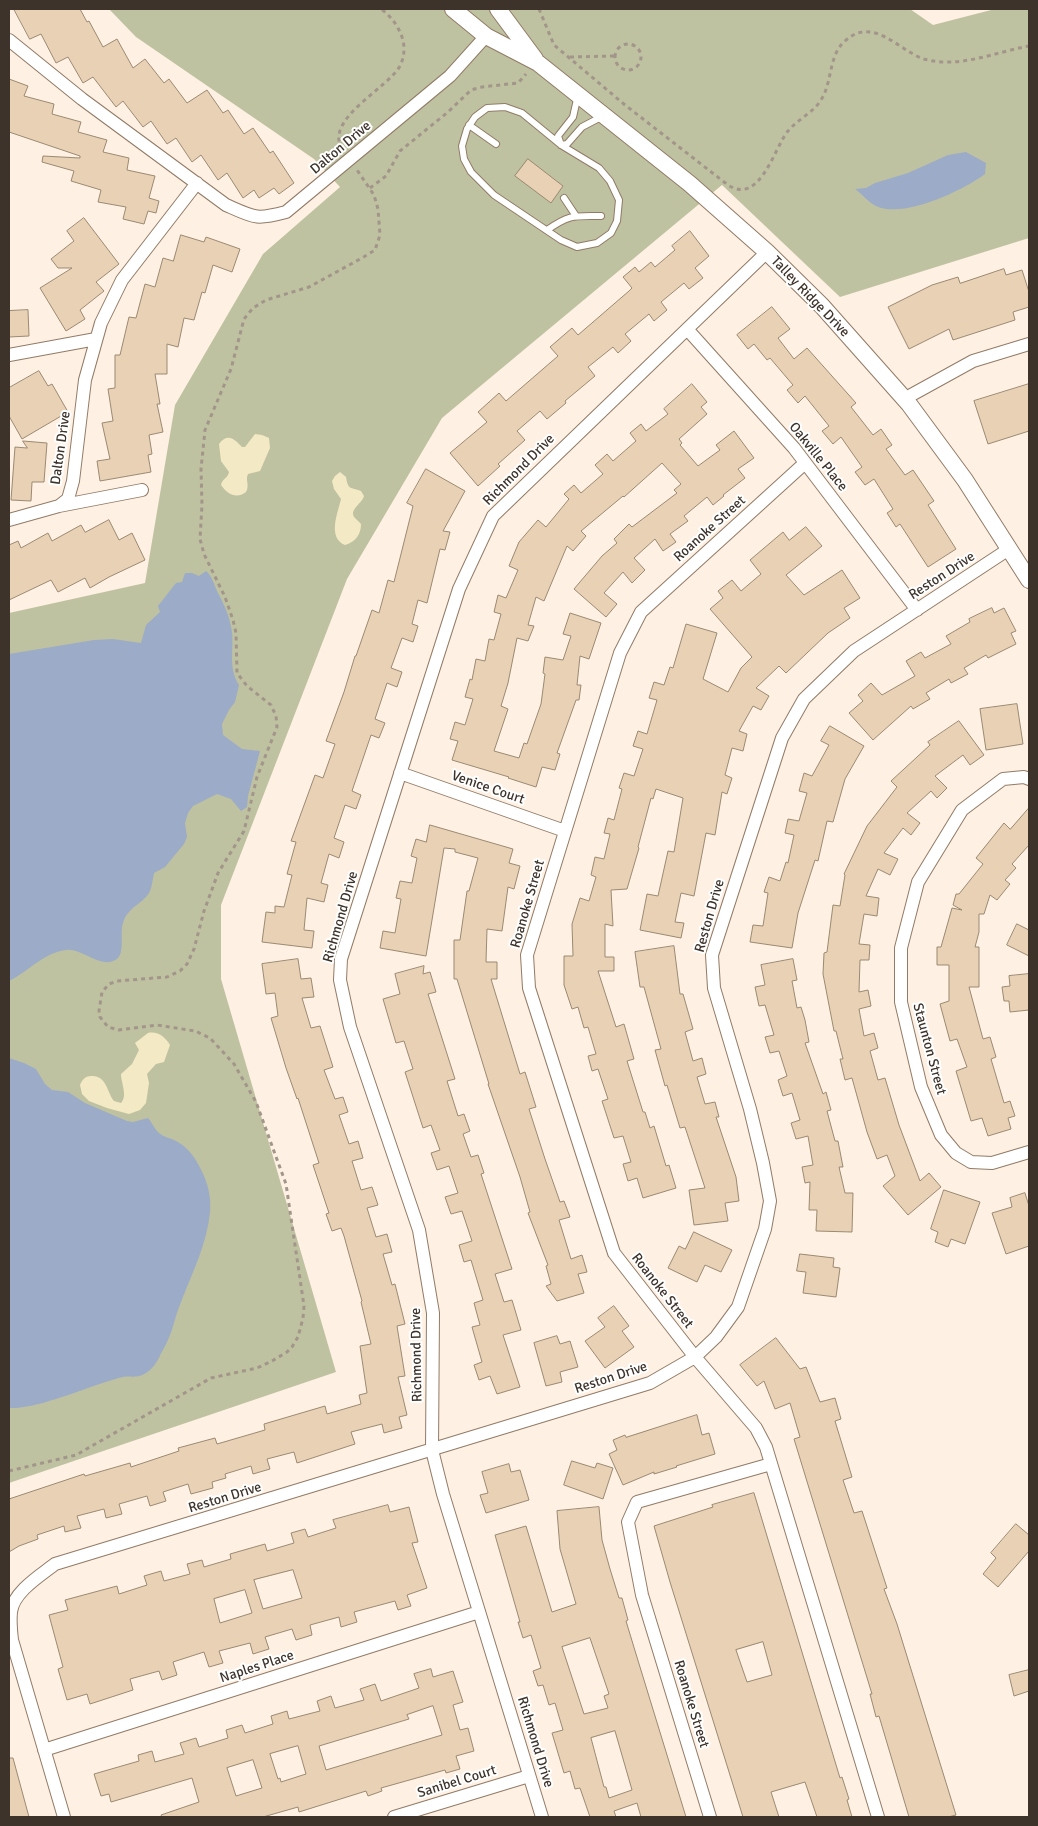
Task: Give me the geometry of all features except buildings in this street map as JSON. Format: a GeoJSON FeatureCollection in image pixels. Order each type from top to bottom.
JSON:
{"type":"FeatureCollection","features":[{"type":"Feature","properties":{"kind":"street","name":"Talley Ridge Drive"},"geometry":{"type":"LineString","coordinates":[[453,9],[486,36],[538,63],[690,184],[767,252],[822,306],[904,399],[965,480],[1029,580]]}},
{"type":"Feature","properties":{"kind":"street","name":"Talley Ridge Drive"},"geometry":{"type":"LineString","coordinates":[[498,9],[538,63]]}},
{"type":"Feature","properties":{"kind":"street","name":"Dalton Drive"},"geometry":{"type":"LineString","coordinates":[[10,43],[226,205],[252,217],[266,217],[286,212],[450,76],[486,36]]}},
{"type":"Feature","properties":{"kind":"street","name":"Dalton Drive"},"geometry":{"type":"LineString","coordinates":[[59,506],[68,499],[73,480],[85,380],[101,323],[122,280],[197,184]]}},
{"type":"Feature","properties":{"kind":"street","name":"Richmond Drive"},"geometry":{"type":"LineString","coordinates":[[542,1817],[443,1494],[432,1450],[433,1313],[419,1230],[350,1028],[340,980],[341,960],[460,588],[493,516],[767,252]]}},
{"type":"Feature","properties":{"kind":"street","name":"Oakville Place"},"geometry":{"type":"LineString","coordinates":[[687,329],[805,463],[917,610]]}},
{"type":"Feature","properties":{"kind":"street"},"geometry":{"type":"LineString","coordinates":[[9,355],[96,340]]}},
{"type":"Feature","properties":{"kind":"street"},"geometry":{"type":"LineString","coordinates":[[904,399],[973,361],[1029,344]]}},
{"type":"Feature","properties":{"kind":"street","name":"Roanoke Street"},"geometry":{"type":"LineString","coordinates":[[805,463],[641,612],[620,653],[527,955],[529,988],[614,1253],[695,1358],[756,1428],[766,1447],[878,1817]]}},
{"type":"Feature","properties":{"kind":"street","name":"Dalton Drive"},"geometry":{"type":"LineString","coordinates":[[9,520],[59,506],[142,490]]}},
{"type":"Feature","properties":{"kind":"street","name":"Reston Drive"},"geometry":{"type":"LineString","coordinates":[[64,1817],[12,1640],[11,1610],[21,1592],[31,1582],[56,1564],[650,1383],[695,1358],[716,1338],[738,1307],[765,1229],[770,1200],[750,1109],[714,988],[712,955],[782,738],[804,699],[854,651],[1009,550]]}},
{"type":"Feature","properties":{"kind":"street","name":"Venice Court"},"geometry":{"type":"LineString","coordinates":[[400,773],[566,831]]}},
{"type":"Feature","properties":{"kind":"street","name":"Staunton Street"},"geometry":{"type":"LineString","coordinates":[[1029,779],[1024,776],[1003,779],[962,810],[918,882],[901,948],[901,1002],[921,1086],[941,1135],[956,1153],[971,1162],[992,1163],[1029,1152]]}},
{"type":"Feature","properties":{"kind":"street","name":"Roanoke Street"},"geometry":{"type":"LineString","coordinates":[[710,1817],[642,1595],[628,1522],[637,1502],[771,1464]]}},
{"type":"Feature","properties":{"kind":"street","name":"Naples Place"},"geometry":{"type":"LineString","coordinates":[[44,1750],[479,1612]]}},
{"type":"Feature","properties":{"kind":"street","name":"Sanibel Court"},"geometry":{"type":"LineString","coordinates":[[394,1817],[530,1776]]}},
{"type":"Feature","properties":{"kind":"lane"},"geometry":{"type":"LineString","coordinates":[[561,145],[558,136],[574,117],[578,95]]}},
{"type":"Feature","properties":{"kind":"lane"},"geometry":{"type":"LineString","coordinates":[[505,107],[522,113],[561,145],[599,168],[610,181],[619,200],[617,221],[611,233],[597,243],[577,247],[561,240],[494,195],[470,172],[464,159],[462,146],[469,125],[475,116],[487,108],[505,107]]}},
{"type":"Feature","properties":{"kind":"lane"},"geometry":{"type":"LineString","coordinates":[[561,145],[567,144],[582,127],[604,115]]}},
{"type":"Feature","properties":{"kind":"lane"},"geometry":{"type":"LineString","coordinates":[[469,125],[496,144]]}},
{"type":"Feature","properties":{"kind":"lane"},"geometry":{"type":"LineString","coordinates":[[564,198],[576,216]]}},
{"type":"Feature","properties":{"kind":"lane"},"geometry":{"type":"LineString","coordinates":[[547,230],[565,218],[601,216]]}},
{"type":"Feature","properties":{"kind":"path"},"geometry":{"type":"LineString","coordinates":[[539,9],[554,45],[625,105],[728,185],[743,190],[751,187],[759,179],[787,133],[821,101],[836,53],[845,41],[852,36],[867,32],[881,34],[916,56],[952,62],[1029,46]]}},
{"type":"Feature","properties":{"kind":"path"},"geometry":{"type":"LineString","coordinates":[[628,44],[636,48],[641,58],[636,67],[627,70],[618,66],[614,56],[620,48],[628,44]]}},
{"type":"Feature","properties":{"kind":"path"},"geometry":{"type":"LineString","coordinates":[[370,188],[386,176],[400,152],[471,90],[518,83],[554,45]]}},
{"type":"Feature","properties":{"kind":"path"},"geometry":{"type":"LineString","coordinates":[[569,57],[614,56]]}},
{"type":"Feature","properties":{"kind":"path"},"geometry":{"type":"LineString","coordinates":[[9,1471],[76,1455],[211,1378],[249,1370],[266,1364],[287,1352],[300,1332],[304,1318],[304,1306],[294,1245],[289,1194],[276,1153],[249,1087],[226,1054],[210,1038],[195,1031],[166,1026],[150,1026],[126,1030],[113,1028],[103,1022],[100,1017],[99,1006],[105,987],[112,982],[167,977],[180,971],[187,964],[194,949],[204,912],[218,873],[244,831],[257,777],[277,727],[276,716],[271,706],[247,686],[237,673],[236,633],[233,620],[225,597],[202,549],[200,539],[202,505],[201,469],[205,430],[231,369],[242,324],[250,311],[258,304],[319,282],[371,253],[377,246]]}},
{"type":"Feature","properties":{"kind":"green space"},"geometry":{"type":"Polygon","coordinates":[[[109,9],[910,9],[933,25],[995,9],[1029,9],[1029,238],[840,297],[722,185],[442,418],[347,579],[221,905],[221,979],[336,1372],[9,1483],[9,613],[145,583],[175,405],[263,254],[340,187],[314,159],[136,37],[109,9]]]}},
{"type":"Feature","properties":{"kind":"sand"},"geometry":{"type":"Polygon","coordinates":[[[255,434],[269,438],[270,448],[260,471],[248,474],[246,492],[233,495],[221,485],[229,472],[221,461],[219,444],[225,438],[231,438],[242,447],[245,447],[255,434]]]}},
{"type":"Feature","properties":{"kind":"sand"},"geometry":{"type":"Polygon","coordinates":[[[340,472],[346,477],[349,486],[361,491],[364,496],[353,512],[355,518],[361,524],[359,535],[352,542],[345,545],[336,537],[335,531],[336,517],[341,499],[334,489],[332,481],[340,472]]]}},
{"type":"Feature","properties":{"kind":"sand"},"geometry":{"type":"Polygon","coordinates":[[[148,1033],[161,1035],[170,1045],[164,1062],[156,1064],[147,1074],[149,1083],[146,1103],[140,1110],[129,1114],[89,1101],[82,1094],[80,1085],[87,1077],[96,1076],[106,1085],[114,1101],[121,1103],[124,1093],[121,1074],[132,1064],[139,1050],[135,1043],[148,1033]]]}},
{"type":"Feature","properties":{"kind":"water"},"geometry":{"type":"Polygon","coordinates":[[[966,152],[986,163],[985,174],[962,188],[932,201],[901,209],[887,209],[873,205],[855,189],[866,188],[875,183],[908,173],[948,155],[966,152]]]}},
{"type":"Feature","properties":{"kind":"water"},"geometry":{"type":"Polygon","coordinates":[[[206,571],[213,580],[230,621],[232,632],[232,666],[239,685],[235,702],[222,724],[223,735],[242,749],[260,751],[248,796],[247,807],[241,811],[231,799],[217,794],[193,806],[188,813],[185,823],[187,837],[184,844],[165,867],[154,873],[151,889],[144,899],[125,917],[122,928],[121,950],[117,959],[102,962],[72,950],[66,950],[50,955],[9,981],[9,654],[94,640],[113,639],[141,643],[146,625],[160,612],[158,606],[176,583],[182,582],[185,573],[199,576],[206,571]]]}},
{"type":"Feature","properties":{"kind":"water"},"geometry":{"type":"Polygon","coordinates":[[[9,1058],[36,1069],[45,1084],[52,1090],[68,1092],[85,1103],[127,1121],[133,1122],[148,1118],[159,1133],[181,1144],[193,1156],[206,1180],[210,1203],[206,1235],[169,1336],[153,1367],[142,1375],[119,1378],[43,1403],[17,1408],[9,1408],[9,1058]]]}}]}
